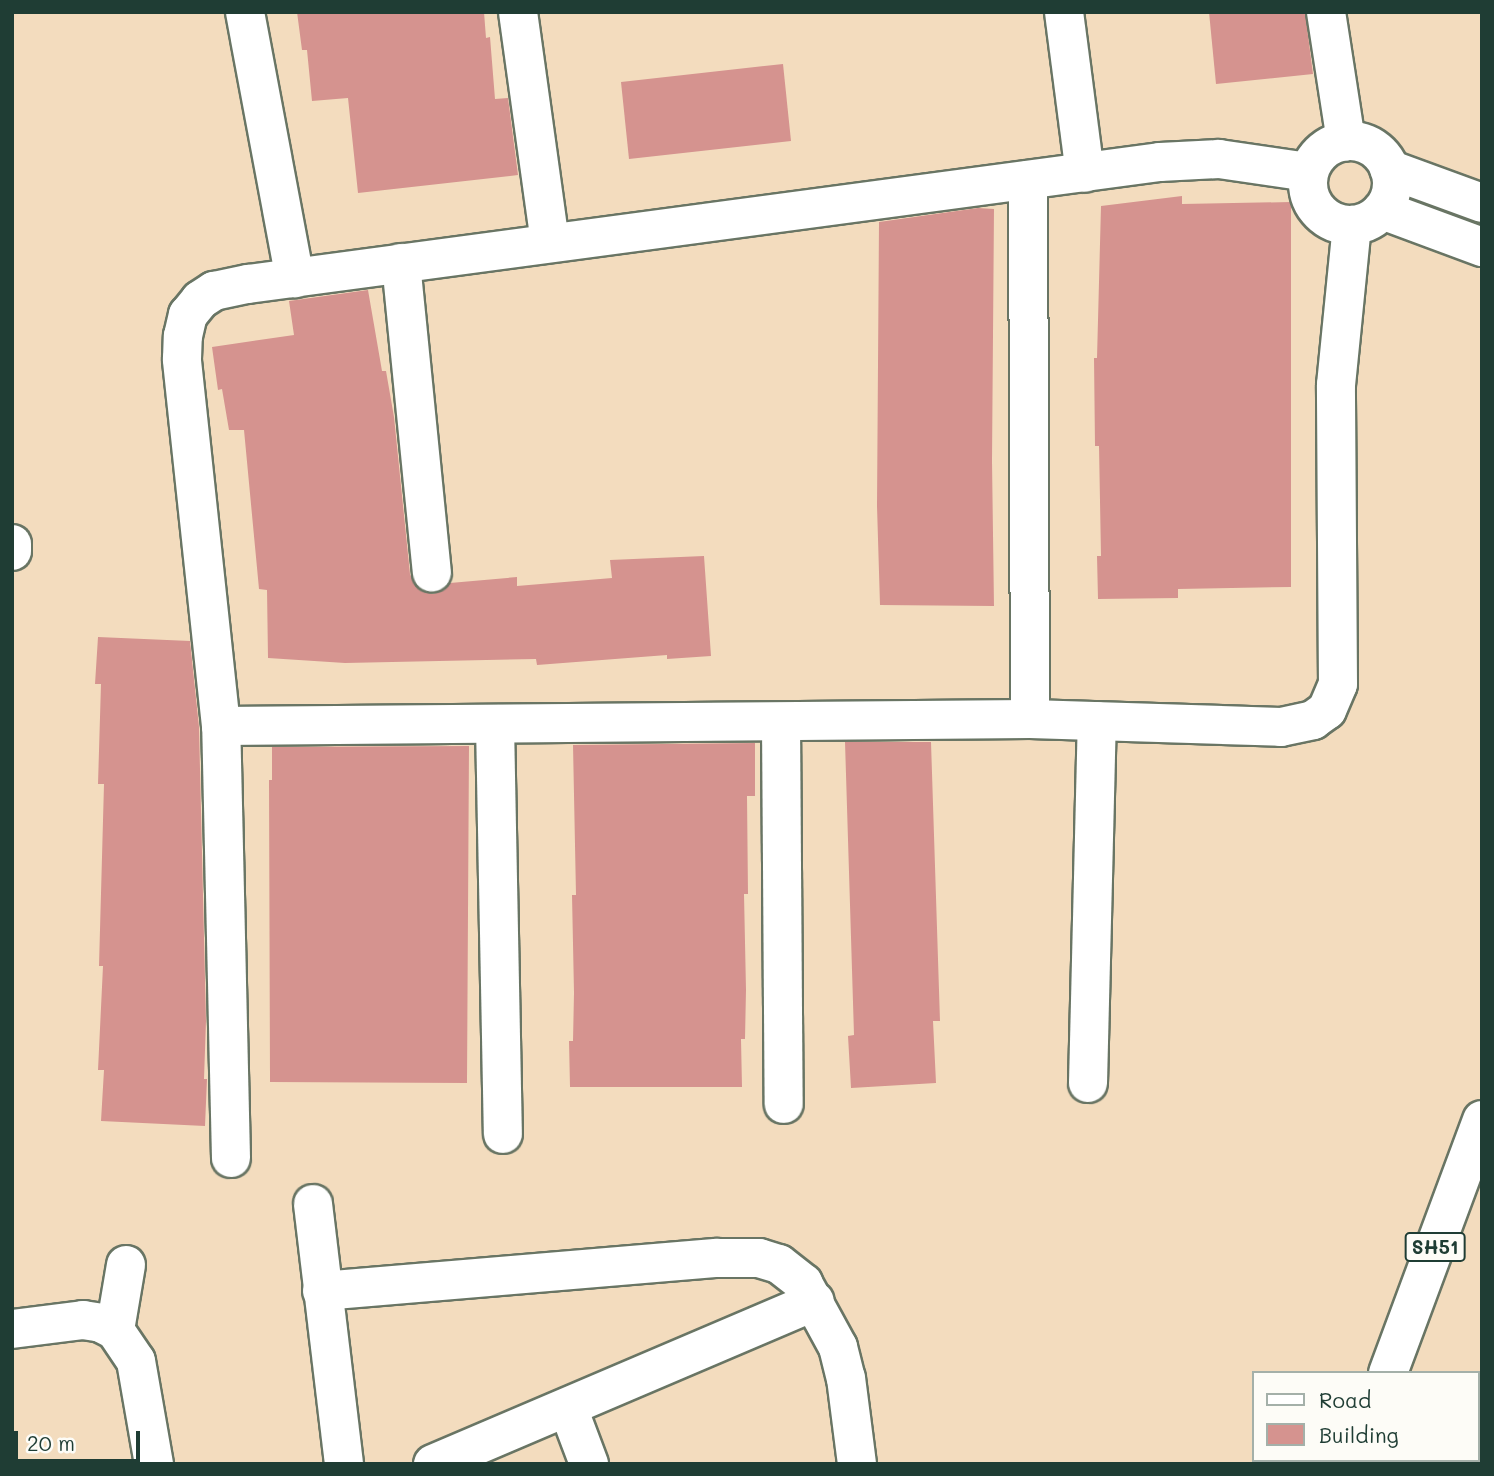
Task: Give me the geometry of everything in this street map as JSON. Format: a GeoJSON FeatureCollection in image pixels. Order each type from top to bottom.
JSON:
{"type":"FeatureCollection","features":[{"type":"Feature","properties":{"kind":"street"},"geometry":{"type":"LineString","coordinates":[[245,12],[295,278]]}},
{"type":"Feature","properties":{"kind":"street"},"geometry":{"type":"LineString","coordinates":[[518,12],[550,243]]}},
{"type":"Feature","properties":{"kind":"street"},"geometry":{"type":"LineString","coordinates":[[1064,12],[1085,173]]}},
{"type":"Feature","properties":{"kind":"street"},"geometry":{"type":"LineString","coordinates":[[1326,12],[1346,141]]}},
{"type":"Feature","properties":{"kind":"street"},"geometry":{"type":"LineString","coordinates":[[221,726],[1030,719],[1281,727],[1313,720],[1327,710],[1335,698],[1338,684],[1336,385],[1367,217],[1392,183],[1390,169],[1380,153],[1364,144],[1346,141],[1329,146],[1316,157],[1308,173],[1308,192],[1316,210],[1332,222],[1367,217],[1482,247]]}},
{"type":"Feature","properties":{"kind":"street"},"geometry":{"type":"LineString","coordinates":[[231,1158],[221,726],[182,359],[188,315],[200,300],[214,292],[295,278],[1160,162],[1219,159],[1308,173]]}},
{"type":"Feature","properties":{"kind":"street"},"geometry":{"type":"LineString","coordinates":[[1390,169],[1482,203]]}},
{"type":"Feature","properties":{"kind":"street"},"geometry":{"type":"LineString","coordinates":[[1028,180],[1030,719]]}},
{"type":"Feature","properties":{"kind":"street"},"geometry":{"type":"LineString","coordinates":[[401,263],[432,572]]}},
{"type":"Feature","properties":{"kind":"street"},"geometry":{"type":"LineString","coordinates":[[12,544],[12,551]]}},
{"type":"Feature","properties":{"kind":"street"},"geometry":{"type":"LineString","coordinates":[[781,722],[784,1104]]}},
{"type":"Feature","properties":{"kind":"street"},"geometry":{"type":"LineString","coordinates":[[1088,1083],[1097,722]]}},
{"type":"Feature","properties":{"kind":"street"},"geometry":{"type":"LineString","coordinates":[[495,724],[503,1134]]}},
{"type":"Feature","properties":{"kind":"street","name":"SH51"},"geometry":{"type":"LineString","coordinates":[[1389,1371],[1482,1120]]}},
{"type":"Feature","properties":{"kind":"street"},"geometry":{"type":"LineString","coordinates":[[313,1203],[344,1464]]}},
{"type":"Feature","properties":{"kind":"street"},"geometry":{"type":"LineString","coordinates":[[322,1291],[718,1258],[759,1258],[792,1273],[825,1321],[846,1378],[858,1464]]}},
{"type":"Feature","properties":{"kind":"street"},"geometry":{"type":"LineString","coordinates":[[115,1330],[126,1265]]}},
{"type":"Feature","properties":{"kind":"street"},"geometry":{"type":"LineString","coordinates":[[12,1329],[83,1320],[101,1323],[115,1330],[136,1361],[154,1464]]}},
{"type":"Feature","properties":{"kind":"street"},"geometry":{"type":"LineString","coordinates":[[433,1464],[579,1437],[825,1321]]}},
{"type":"Feature","properties":{"kind":"building"},"geometry":{"type":"Polygon","coordinates":[[[297,12],[484,12],[486,38],[490,37],[495,99],[508,98],[518,175],[358,193],[348,98],[312,101],[307,50],[302,50],[297,12]]]}},
{"type":"Feature","properties":{"kind":"building"},"geometry":{"type":"Polygon","coordinates":[[[1209,12],[1305,12],[1313,74],[1216,84],[1209,12]]]}},
{"type":"Feature","properties":{"kind":"building"},"geometry":{"type":"Polygon","coordinates":[[[783,64],[791,141],[629,159],[621,82],[783,64]]]}},
{"type":"Feature","properties":{"kind":"building"},"geometry":{"type":"Polygon","coordinates":[[[1182,196],[1182,204],[1291,202],[1291,587],[1178,589],[1178,598],[1098,599],[1097,556],[1101,556],[1099,446],[1095,446],[1094,358],[1097,358],[1101,206],[1182,196]]]}},
{"type":"Feature","properties":{"kind":"building"},"geometry":{"type":"Polygon","coordinates":[[[978,208],[994,209],[994,606],[880,605],[877,506],[879,222],[978,208]]]}},
{"type":"Feature","properties":{"kind":"building"},"geometry":{"type":"Polygon","coordinates":[[[368,290],[382,371],[386,371],[394,417],[410,574],[415,585],[424,592],[433,594],[444,590],[450,583],[517,577],[517,586],[612,578],[610,560],[704,556],[711,656],[667,659],[667,655],[537,665],[536,659],[345,663],[268,658],[267,590],[259,589],[244,430],[229,430],[222,389],[218,390],[212,347],[294,335],[289,301],[368,290]]]}},
{"type":"Feature","properties":{"kind":"building"},"geometry":{"type":"Polygon","coordinates":[[[98,637],[190,641],[199,727],[206,1021],[204,1079],[207,1079],[205,1126],[101,1121],[104,1070],[98,1070],[103,966],[99,966],[104,784],[98,784],[101,684],[95,684],[98,637]]]}},
{"type":"Feature","properties":{"kind":"building"},"geometry":{"type":"Polygon","coordinates":[[[845,742],[931,742],[940,1021],[933,1021],[936,1083],[851,1088],[848,1036],[854,1035],[845,742]]]}},
{"type":"Feature","properties":{"kind":"building"},"geometry":{"type":"Polygon","coordinates":[[[755,743],[755,796],[747,796],[748,894],[744,894],[746,990],[745,1039],[741,1039],[742,1087],[570,1087],[569,1041],[573,1041],[574,993],[572,895],[576,895],[573,745],[755,743]]]}},
{"type":"Feature","properties":{"kind":"building"},"geometry":{"type":"Polygon","coordinates":[[[469,746],[467,1083],[270,1082],[269,780],[272,780],[272,747],[469,746]]]}}]}
